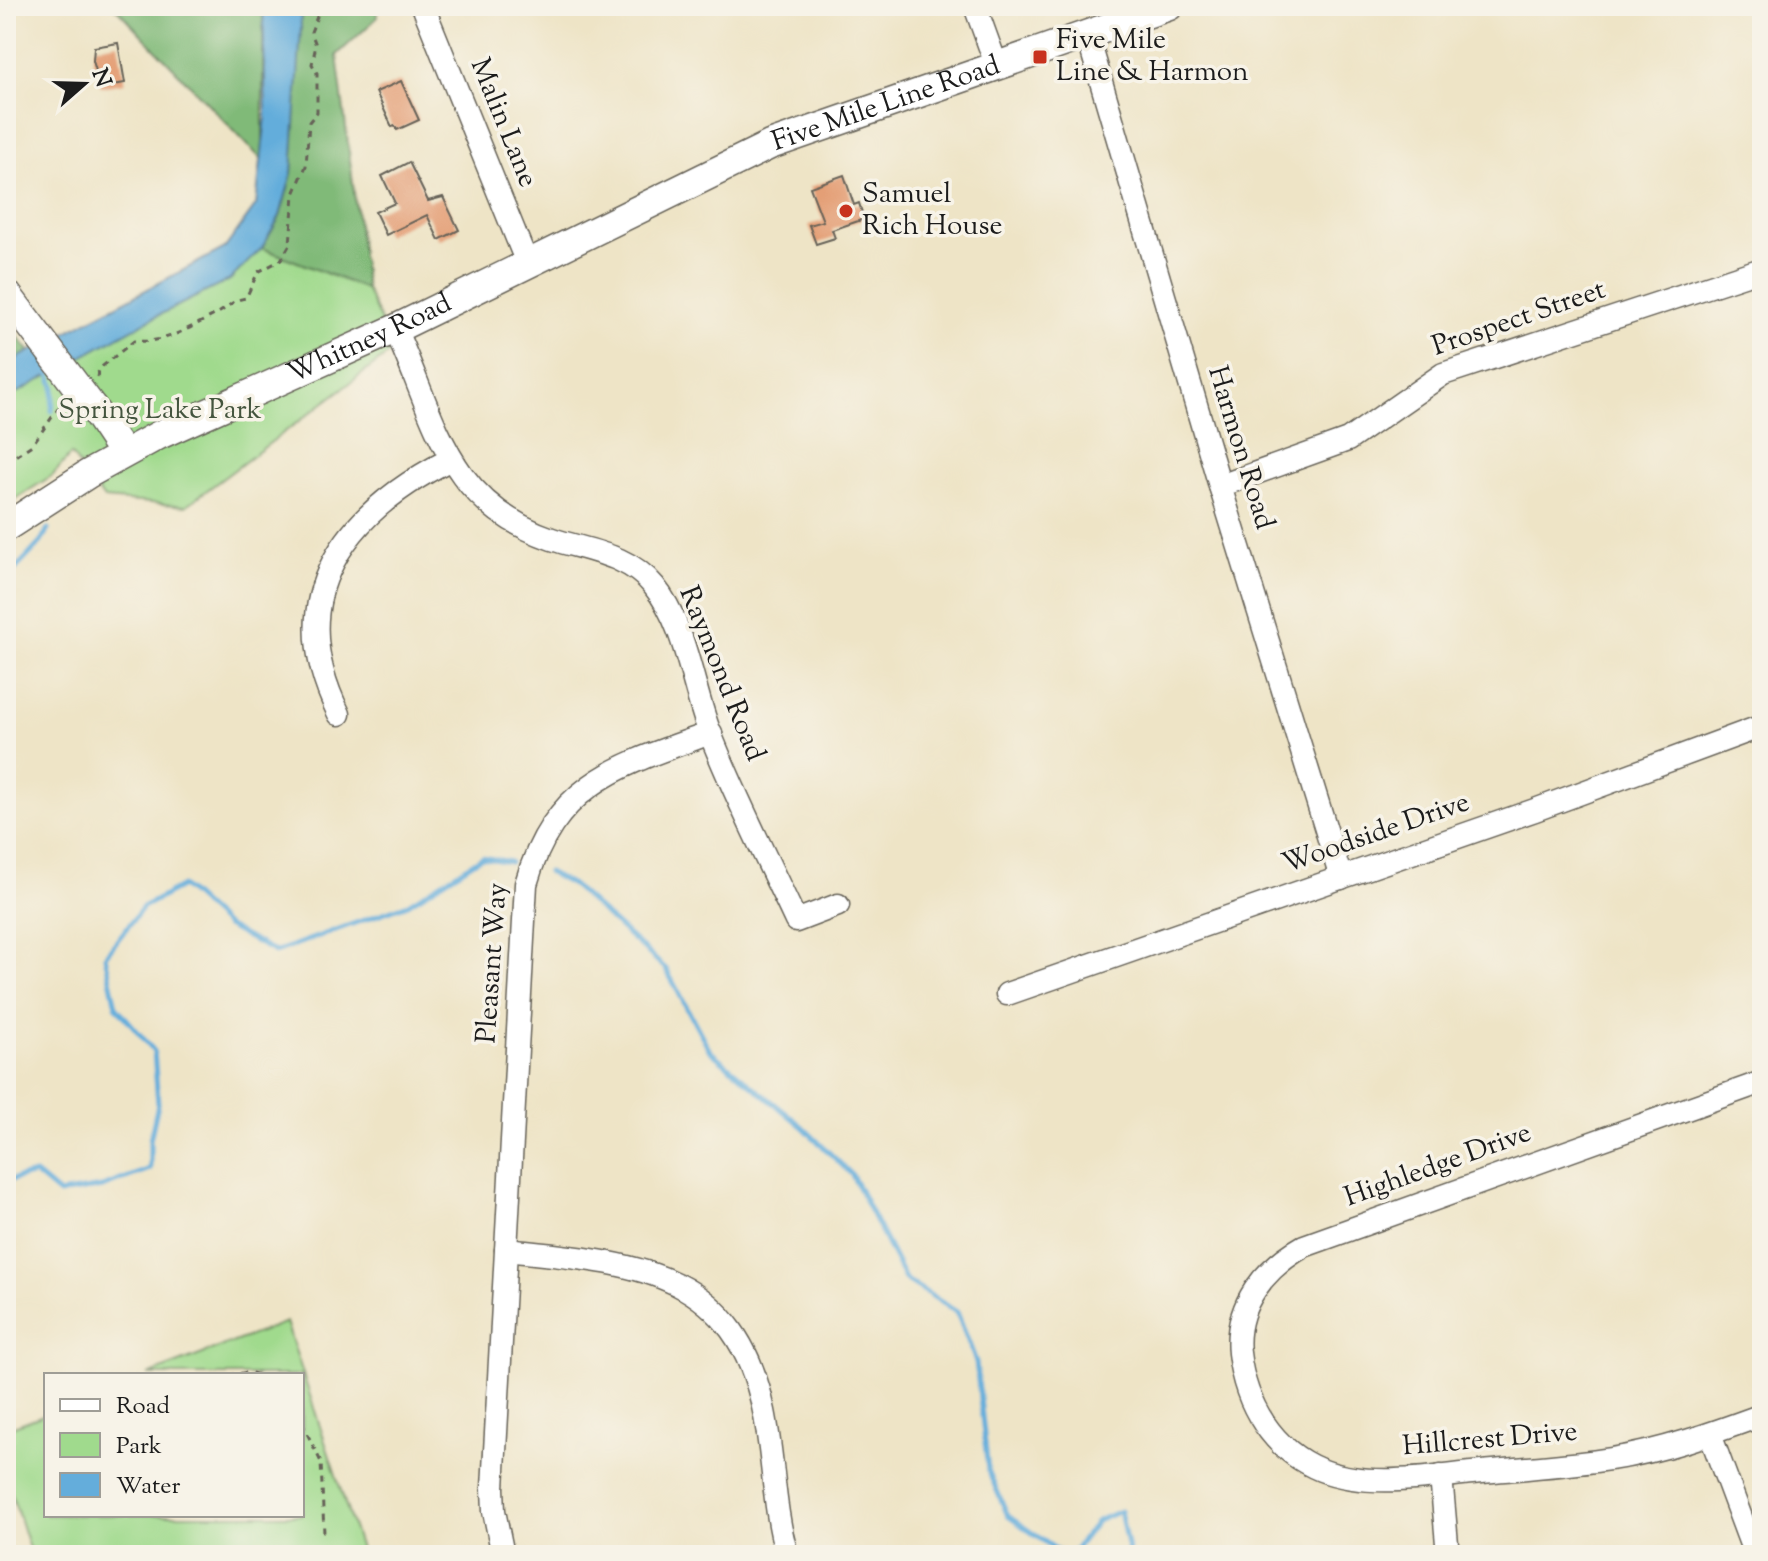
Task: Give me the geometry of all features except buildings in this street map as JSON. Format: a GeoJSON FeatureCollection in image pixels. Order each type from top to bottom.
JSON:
{"type":"FeatureCollection","features":[{"type":"Feature","properties":{"kind":"main road","name":"Five Mile Line Road"},"geometry":{"type":"LineString","coordinates":[[696,181],[822,124],[1169,6]]}},
{"type":"Feature","properties":{"kind":"main road","name":"Whitney Road"},"geometry":{"type":"LineString","coordinates":[[6,527],[123,453],[395,329],[696,181]]}},
{"type":"Feature","properties":{"kind":"main road"},"geometry":{"type":"LineString","coordinates":[[6,293],[92,396],[123,453]]}},
{"type":"Feature","properties":{"kind":"street","name":"Malin Lane"},"geometry":{"type":"LineString","coordinates":[[423,6],[527,263]]}},
{"type":"Feature","properties":{"kind":"street"},"geometry":{"type":"LineString","coordinates":[[975,6],[996,64]]}},
{"type":"Feature","properties":{"kind":"street","name":"Harmon Road"},"geometry":{"type":"LineString","coordinates":[[1087,34],[1220,486],[1341,878]]}},
{"type":"Feature","properties":{"kind":"street","name":"Prospect Street"},"geometry":{"type":"LineString","coordinates":[[1220,486],[1348,440],[1443,374],[1762,269]]}},
{"type":"Feature","properties":{"kind":"street","name":"Raymond Road"},"geometry":{"type":"LineString","coordinates":[[395,329],[449,460],[476,493],[507,518],[550,538],[611,556],[643,574],[655,588],[672,618],[711,733],[796,921],[838,905]]}},
{"type":"Feature","properties":{"kind":"street"},"geometry":{"type":"LineString","coordinates":[[339,714],[323,677],[315,633],[328,571],[337,551],[366,515],[400,488],[449,460]]}},
{"type":"Feature","properties":{"kind":"street","name":"Woodside Drive"},"geometry":{"type":"LineString","coordinates":[[1007,994],[1685,757],[1762,726]]}},
{"type":"Feature","properties":{"kind":"street","name":"Pleasant Way"},"geometry":{"type":"LineString","coordinates":[[503,1555],[493,1488],[523,909],[533,860],[558,814],[592,782],[630,762],[711,733]]}},
{"type":"Feature","properties":{"kind":"street","name":"Highledge Drive"},"geometry":{"type":"LineString","coordinates":[[1250,1399],[1242,1376],[1238,1344],[1242,1316],[1255,1286],[1278,1261],[1304,1246],[1762,1082]]}},
{"type":"Feature","properties":{"kind":"street"},"geometry":{"type":"LineString","coordinates":[[506,1250],[641,1268],[678,1284],[714,1310],[731,1329],[756,1378],[768,1433],[778,1518],[787,1555]]}},
{"type":"Feature","properties":{"kind":"street","name":"Hillcrest Drive"},"geometry":{"type":"LineString","coordinates":[[1250,1399],[1272,1435],[1297,1457],[1322,1470],[1375,1480],[1612,1459],[1710,1434],[1762,1415]]}},
{"type":"Feature","properties":{"kind":"street"},"geometry":{"type":"LineString","coordinates":[[1710,1434],[1755,1555]]}},
{"type":"Feature","properties":{"kind":"street"},"geometry":{"type":"LineString","coordinates":[[1441,1476],[1448,1555]]}},
{"type":"Feature","properties":{"kind":"path"},"geometry":{"type":"LineString","coordinates":[[92,396],[99,369],[134,341],[156,343],[222,310],[233,300],[246,298],[258,272],[281,260],[290,244],[294,194],[306,166],[309,122],[317,112],[317,73],[312,64],[316,45],[311,32],[321,6]]}},
{"type":"Feature","properties":{"kind":"path"},"geometry":{"type":"LineString","coordinates":[[6,462],[32,445],[66,396]]}},
{"type":"Feature","properties":{"kind":"path"},"geometry":{"type":"LineString","coordinates":[[304,1427],[321,1462],[324,1534]]}},
{"type":"Feature","properties":{"kind":"green space"},"geometry":{"type":"Polygon","coordinates":[[[114,6],[263,6],[263,161],[114,6]]]}},
{"type":"Feature","properties":{"kind":"green space"},"geometry":{"type":"Polygon","coordinates":[[[300,6],[375,6],[378,17],[337,55],[366,289],[262,248],[280,216],[292,173],[300,6]]]}},
{"type":"Feature","properties":{"kind":"green space","name":"Spring Lake Park"},"geometry":{"type":"Polygon","coordinates":[[[253,244],[366,289],[394,350],[186,506],[104,499],[71,454],[53,475],[6,505],[6,381],[253,244]]]}},
{"type":"Feature","properties":{"kind":"green space"},"geometry":{"type":"Polygon","coordinates":[[[6,322],[30,352],[6,364],[6,322]]]}},
{"type":"Feature","properties":{"kind":"green space"},"geometry":{"type":"Polygon","coordinates":[[[286,1322],[303,1373],[153,1373],[286,1322]]]}},
{"type":"Feature","properties":{"kind":"green space"},"geometry":{"type":"Polygon","coordinates":[[[304,1377],[362,1555],[31,1555],[6,1476],[6,1429],[44,1415],[44,1517],[304,1517],[304,1377]]]}},
{"type":"Feature","properties":{"kind":"water"},"geometry":{"type":"Polygon","coordinates":[[[263,6],[300,6],[301,28],[292,173],[280,216],[262,248],[230,280],[145,322],[6,399],[6,364],[225,248],[256,205],[266,116],[263,6]]]}},
{"type":"Feature","properties":{"kind":"waterway"},"geometry":{"type":"LineString","coordinates":[[48,369],[54,386],[52,411]]}},
{"type":"Feature","properties":{"kind":"waterway"},"geometry":{"type":"LineString","coordinates":[[6,579],[41,542],[48,529]]}},
{"type":"Feature","properties":{"kind":"waterway"},"geometry":{"type":"LineString","coordinates":[[6,1181],[35,1174],[59,1194],[102,1187],[150,1169],[150,1140],[158,1104],[154,1051],[116,1006],[105,956],[143,907],[182,886],[226,926],[275,952],[408,904],[482,857],[510,862]]}},
{"type":"Feature","properties":{"kind":"waterway"},"geometry":{"type":"LineString","coordinates":[[548,872],[572,885],[666,969],[710,1051],[803,1127],[852,1175],[905,1279],[957,1312],[976,1362],[988,1470],[1008,1516],[1064,1555]]}},
{"type":"Feature","properties":{"kind":"waterway"},"geometry":{"type":"LineString","coordinates":[[1071,1555],[1097,1521],[1120,1511],[1129,1555]]}},
{"type":"Feature","properties":{"kind":"place","name":"Five Mile Line & Harmon"},"geometry":{"type":"Point","coordinates":[1040,57]}},
{"type":"Feature","properties":{"kind":"place","name":"Samuel Rich House"},"geometry":{"type":"Point","coordinates":[846,211]}}]}
